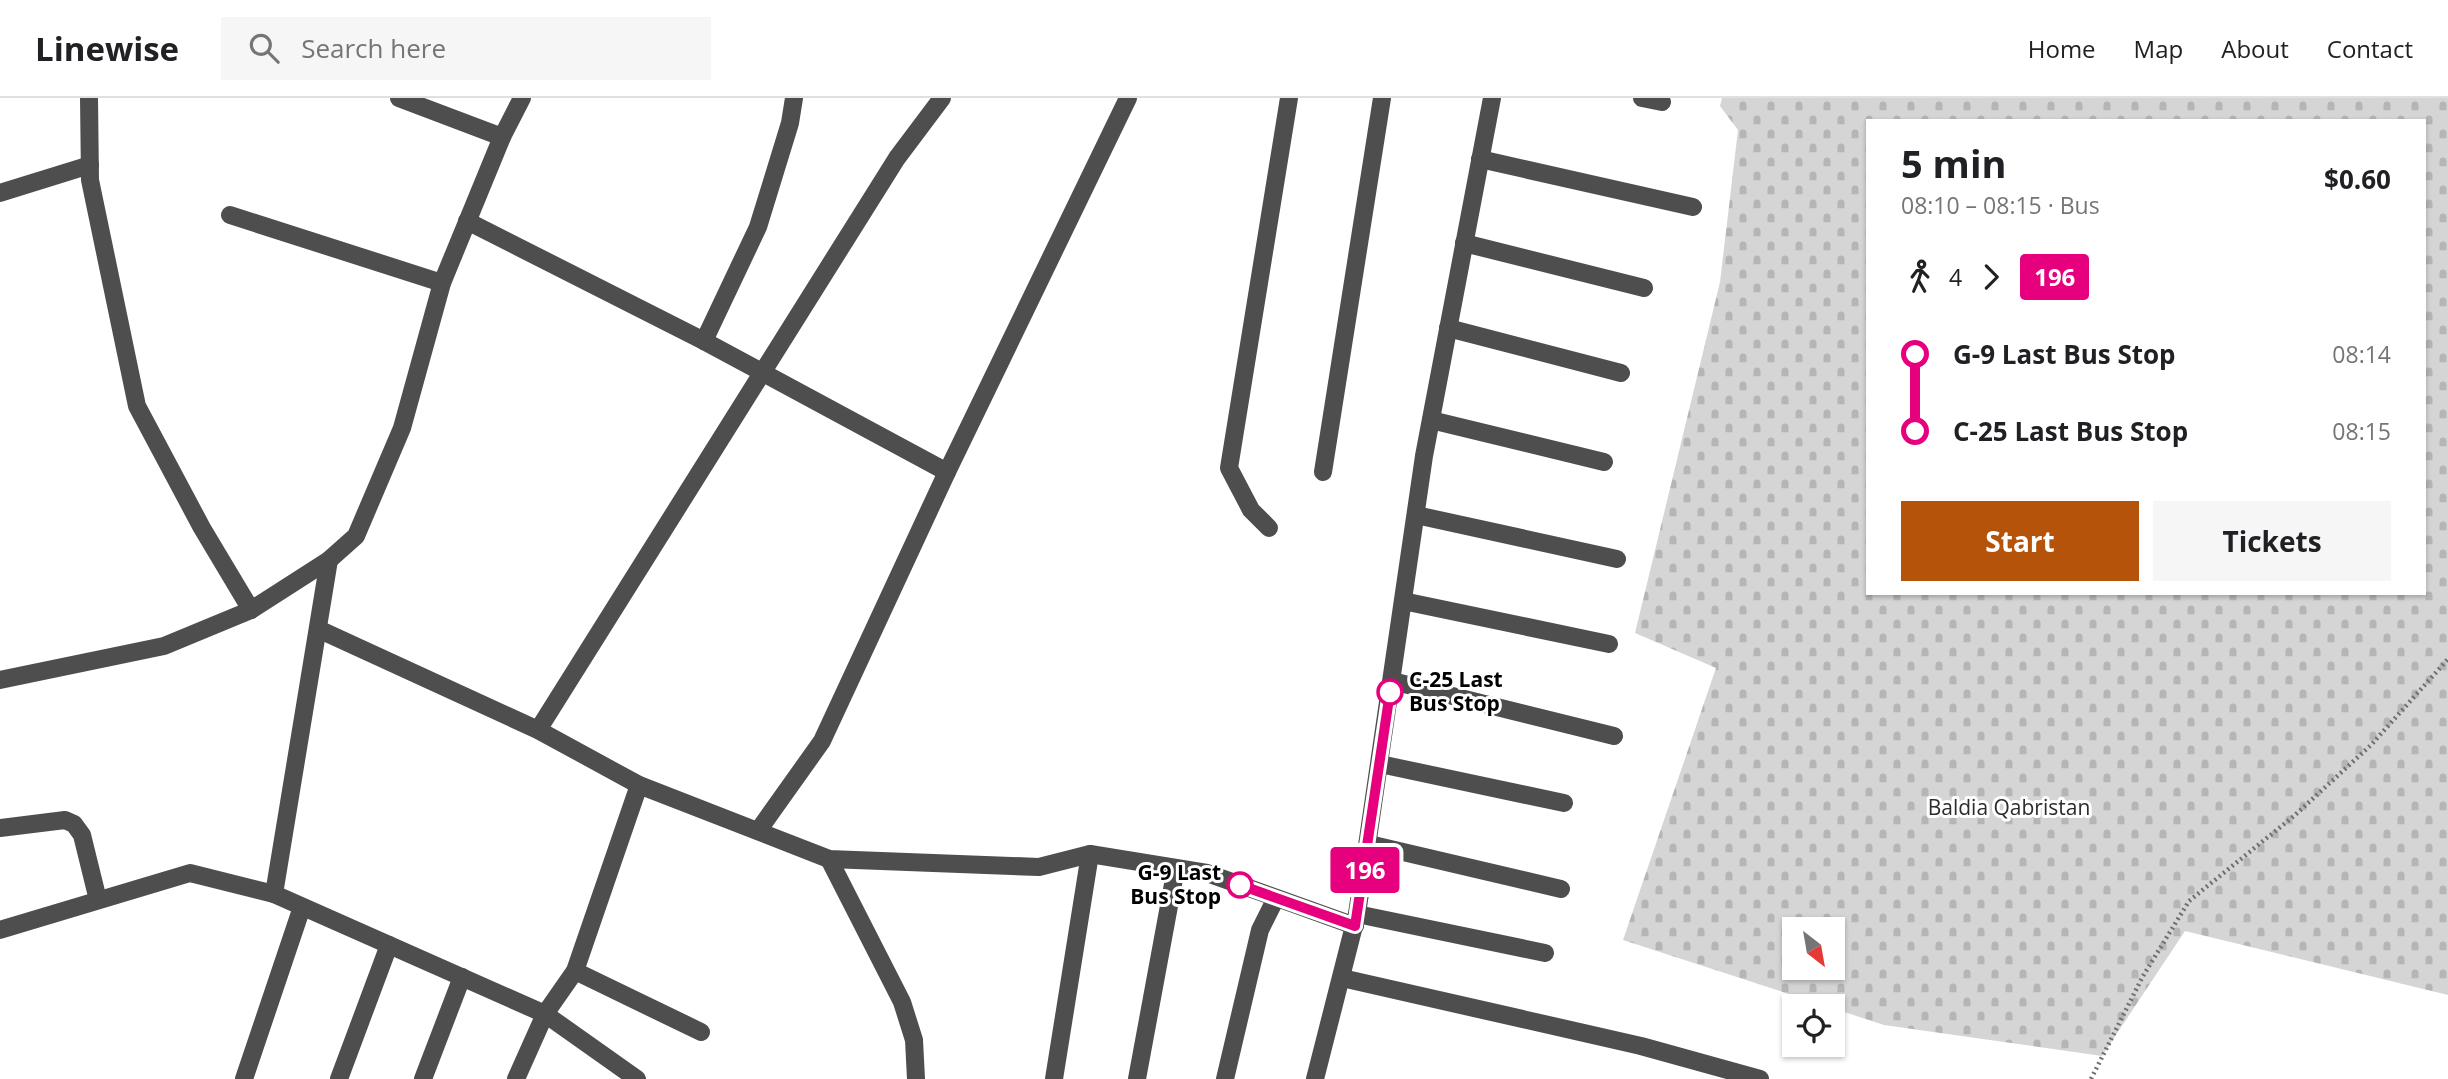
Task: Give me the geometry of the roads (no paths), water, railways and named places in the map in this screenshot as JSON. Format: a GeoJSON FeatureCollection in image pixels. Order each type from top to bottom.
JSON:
{"type":"FeatureCollection","features":[{"type":"Feature","properties":{"kind":"street"},"geometry":{"type":"LineString","coordinates":[[89,98],[90,180],[137,406],[202,528],[251,610]]}},
{"type":"Feature","properties":{"kind":"street"},"geometry":{"type":"LineString","coordinates":[[399,98],[502,137]]}},
{"type":"Feature","properties":{"kind":"street"},"geometry":{"type":"LineString","coordinates":[[0,680],[164,646],[251,610],[329,560],[356,536],[402,428],[442,283],[502,137],[522,98]]}},
{"type":"Feature","properties":{"kind":"street"},"geometry":{"type":"LineString","coordinates":[[704,341],[758,227],[790,123],[794,98]]}},
{"type":"Feature","properties":{"kind":"street"},"geometry":{"type":"LineString","coordinates":[[538,730],[897,158],[942,98]]}},
{"type":"Feature","properties":{"kind":"street"},"geometry":{"type":"LineString","coordinates":[[758,831],[822,741],[947,472],[1128,98]]}},
{"type":"Feature","properties":{"kind":"street"},"geometry":{"type":"LineString","coordinates":[[1269,528],[1251,510],[1229,468],[1289,98]]}},
{"type":"Feature","properties":{"kind":"street"},"geometry":{"type":"LineString","coordinates":[[1323,472],[1382,98]]}},
{"type":"Feature","properties":{"kind":"street"},"geometry":{"type":"LineString","coordinates":[[1315,1079],[1356,920],[1431,421],[1492,98]]}},
{"type":"Feature","properties":{"kind":"street"},"geometry":{"type":"LineString","coordinates":[[1642,98],[1662,102]]}},
{"type":"Feature","properties":{"kind":"street"},"geometry":{"type":"LineString","coordinates":[[1480,159],[1693,207]]}},
{"type":"Feature","properties":{"kind":"street"},"geometry":{"type":"LineString","coordinates":[[0,193],[90,165]]}},
{"type":"Feature","properties":{"kind":"street"},"geometry":{"type":"LineString","coordinates":[[230,215],[442,283]]}},
{"type":"Feature","properties":{"kind":"street"},"geometry":{"type":"LineString","coordinates":[[467,221],[704,341],[947,472]]}},
{"type":"Feature","properties":{"kind":"street"},"geometry":{"type":"LineString","coordinates":[[1464,243],[1644,288]]}},
{"type":"Feature","properties":{"kind":"street"},"geometry":{"type":"LineString","coordinates":[[1448,328],[1621,373]]}},
{"type":"Feature","properties":{"kind":"street"},"geometry":{"type":"LineString","coordinates":[[1431,421],[1604,462]]}},
{"type":"Feature","properties":{"kind":"street"},"geometry":{"type":"LineString","coordinates":[[1416,515],[1617,559]]}},
{"type":"Feature","properties":{"kind":"street"},"geometry":{"type":"LineString","coordinates":[[274,894],[329,560]]}},
{"type":"Feature","properties":{"kind":"street"},"geometry":{"type":"LineString","coordinates":[[1403,601],[1609,644]]}},
{"type":"Feature","properties":{"kind":"street"},"geometry":{"type":"LineString","coordinates":[[318,629],[538,730],[639,785],[829,859],[1039,867],[1090,854],[1207,873],[1276,898],[1356,920],[1545,953]]}},
{"type":"Feature","properties":{"kind":"street"},"geometry":{"type":"LineString","coordinates":[[1392,681],[1614,736]]}},
{"type":"Feature","properties":{"kind":"street"},"geometry":{"type":"LineString","coordinates":[[1380,764],[1564,803]]}},
{"type":"Feature","properties":{"kind":"street"},"geometry":{"type":"LineString","coordinates":[[516,1079],[545,1014],[575,971],[639,785]]}},
{"type":"Feature","properties":{"kind":"street"},"geometry":{"type":"LineString","coordinates":[[0,828],[65,820],[74,824],[82,835],[99,900]]}},
{"type":"Feature","properties":{"kind":"street"},"geometry":{"type":"LineString","coordinates":[[1369,844],[1560,889]]}},
{"type":"Feature","properties":{"kind":"street"},"geometry":{"type":"LineString","coordinates":[[1054,1079],[1090,854]]}},
{"type":"Feature","properties":{"kind":"street"},"geometry":{"type":"LineString","coordinates":[[829,859],[902,1002],[914,1040],[916,1079]]}},
{"type":"Feature","properties":{"kind":"street"},"geometry":{"type":"LineString","coordinates":[[1137,1079],[1176,868]]}},
{"type":"Feature","properties":{"kind":"street"},"geometry":{"type":"LineString","coordinates":[[0,930],[190,873],[274,894],[545,1014],[617,1072],[637,1079]]}},
{"type":"Feature","properties":{"kind":"street"},"geometry":{"type":"LineString","coordinates":[[1226,1079],[1260,930],[1276,898]]}},
{"type":"Feature","properties":{"kind":"street"},"geometry":{"type":"LineString","coordinates":[[244,1079],[302,907]]}},
{"type":"Feature","properties":{"kind":"street"},"geometry":{"type":"LineString","coordinates":[[339,1079],[389,944]]}},
{"type":"Feature","properties":{"kind":"street"},"geometry":{"type":"LineString","coordinates":[[575,971],[701,1032]]}},
{"type":"Feature","properties":{"kind":"street"},"geometry":{"type":"LineString","coordinates":[[423,1079],[462,977]]}},
{"type":"Feature","properties":{"kind":"street"},"geometry":{"type":"LineString","coordinates":[[1342,978],[1641,1046],[1760,1079]]}},
{"type":"Feature","properties":{"kind":"place","name":"C-25 Last Bus Stop"},"geometry":{"type":"Point","coordinates":[1390,692]}},
{"type":"Feature","properties":{"kind":"place","name":"G-9 Last Bus Stop"},"geometry":{"type":"Point","coordinates":[1240,885]}},
{"type":"Feature","properties":{"kind":"park label","name":"Baldia Qabristan"},"geometry":{"type":"Point","coordinates":[2009,808]}}]}
